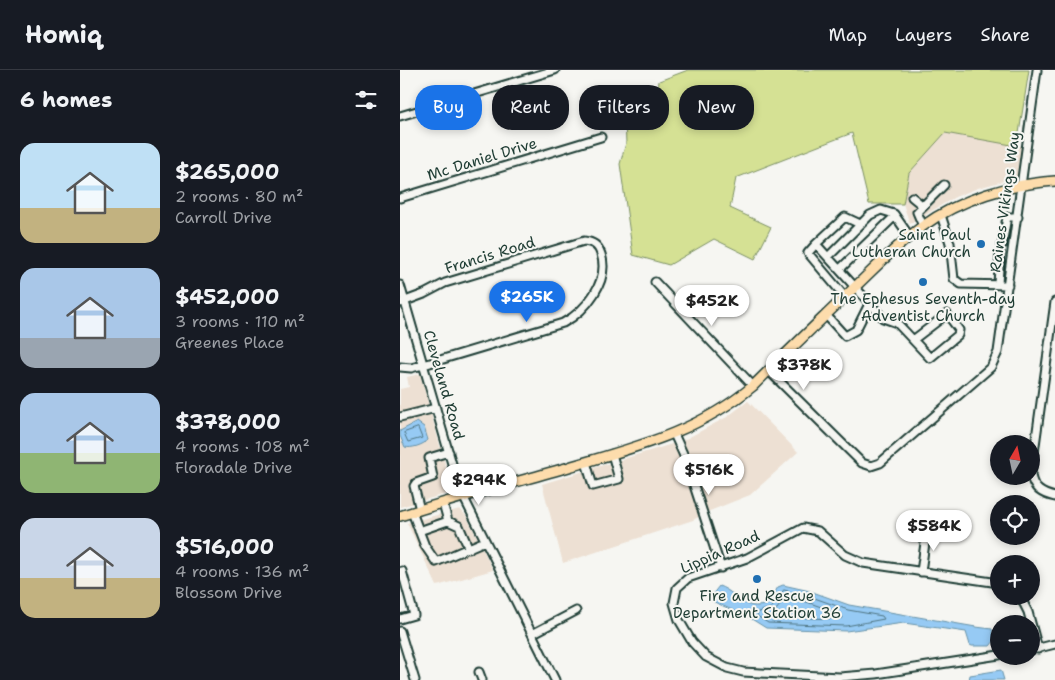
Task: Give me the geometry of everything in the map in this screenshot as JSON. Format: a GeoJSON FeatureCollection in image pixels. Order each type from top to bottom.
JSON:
{"type":"FeatureCollection","features":[{"type":"Feature","properties":{"kind":"main road"},"geometry":{"type":"LineString","coordinates":[[400,516],[586,462],[674,434],[716,413],[753,386],[854,288],[923,226],[973,200],[1022,185],[1055,181]]}},
{"type":"Feature","properties":{"kind":"street"},"geometry":{"type":"LineString","coordinates":[[400,116],[554,70]]}},
{"type":"Feature","properties":{"kind":"street","name":"Raines Vikings Way"},"geometry":{"type":"LineString","coordinates":[[769,371],[862,463],[876,465],[888,457],[992,367],[998,352],[1037,70]]}},
{"type":"Feature","properties":{"kind":"street","name":"Mc Daniel Drive"},"geometry":{"type":"LineString","coordinates":[[400,198],[601,137]]}},
{"type":"Feature","properties":{"kind":"street"},"geometry":{"type":"LineString","coordinates":[[923,226],[917,212],[944,185]]}},
{"type":"Feature","properties":{"kind":"street"},"geometry":{"type":"LineString","coordinates":[[912,197],[923,206]]}},
{"type":"Feature","properties":{"kind":"street"},"geometry":{"type":"LineString","coordinates":[[828,257],[870,215],[881,210],[895,216],[910,237]]}},
{"type":"Feature","properties":{"kind":"street"},"geometry":{"type":"LineString","coordinates":[[941,215],[950,243],[954,279],[957,282],[1008,285]]}},
{"type":"Feature","properties":{"kind":"street"},"geometry":{"type":"LineString","coordinates":[[840,269],[895,216]]}},
{"type":"Feature","properties":{"kind":"street"},"geometry":{"type":"LineString","coordinates":[[998,284],[1006,217],[1018,217]]}},
{"type":"Feature","properties":{"kind":"street"},"geometry":{"type":"LineString","coordinates":[[845,297],[808,253],[843,218],[850,218],[860,224]]}},
{"type":"Feature","properties":{"kind":"street","name":"Francis Road"},"geometry":{"type":"LineString","coordinates":[[402,302],[446,283],[578,243],[590,242],[599,248],[604,274],[586,305],[571,319],[424,365]]}},
{"type":"Feature","properties":{"kind":"street"},"geometry":{"type":"LineString","coordinates":[[816,244],[883,318],[897,323],[913,340],[930,358],[958,335],[959,330],[947,314],[913,340]]}},
{"type":"Feature","properties":{"kind":"street"},"geometry":{"type":"LineString","coordinates":[[655,282],[753,386]]}},
{"type":"Feature","properties":{"kind":"street","name":"Cleveland Road"},"geometry":{"type":"LineString","coordinates":[[400,285],[402,302],[424,365],[463,497],[555,680]]}},
{"type":"Feature","properties":{"kind":"street"},"geometry":{"type":"LineString","coordinates":[[1036,435],[1055,302]]}},
{"type":"Feature","properties":{"kind":"street"},"geometry":{"type":"LineString","coordinates":[[826,315],[845,336],[856,330],[870,304]]}},
{"type":"Feature","properties":{"kind":"street"},"geometry":{"type":"LineString","coordinates":[[400,367],[411,368],[424,365]]}},
{"type":"Feature","properties":{"kind":"street"},"geometry":{"type":"LineString","coordinates":[[400,417],[436,408]]}},
{"type":"Feature","properties":{"kind":"street"},"geometry":{"type":"LineString","coordinates":[[674,434],[685,458],[721,568]]}},
{"type":"Feature","properties":{"kind":"street"},"geometry":{"type":"LineString","coordinates":[[449,452],[429,458],[433,477],[416,483],[414,486],[419,531],[429,554],[436,562],[484,541]]}},
{"type":"Feature","properties":{"kind":"street"},"geometry":{"type":"LineString","coordinates":[[586,462],[593,486],[618,479],[612,454]]}},
{"type":"Feature","properties":{"kind":"street"},"geometry":{"type":"LineString","coordinates":[[1035,485],[1041,493],[1055,497]]}},
{"type":"Feature","properties":{"kind":"street"},"geometry":{"type":"LineString","coordinates":[[443,503],[448,521]]}},
{"type":"Feature","properties":{"kind":"street"},"geometry":{"type":"LineString","coordinates":[[419,531],[448,521],[459,526],[469,549]]}},
{"type":"Feature","properties":{"kind":"street","name":"Lippia Road"},"geometry":{"type":"LineString","coordinates":[[743,676],[706,657],[692,642],[679,620],[674,603],[677,588],[688,578],[747,558],[797,530],[811,528],[824,535],[845,555],[854,560],[990,582]]}},
{"type":"Feature","properties":{"kind":"street"},"geometry":{"type":"LineString","coordinates":[[921,572],[927,528]]}},
{"type":"Feature","properties":{"kind":"street"},"geometry":{"type":"LineString","coordinates":[[400,572],[402,571],[414,615],[400,619]]}},
{"type":"Feature","properties":{"kind":"street"},"geometry":{"type":"LineString","coordinates":[[532,634],[576,611]]}},
{"type":"Feature","properties":{"kind":"street"},"geometry":{"type":"LineString","coordinates":[[400,631],[415,680]]}},
{"type":"Feature","properties":{"kind":"street"},"geometry":{"type":"LineString","coordinates":[[1040,648],[1055,644]]}},
{"type":"Feature","properties":{"kind":"street"},"geometry":{"type":"LineString","coordinates":[[743,676],[840,678],[990,656]]}},
{"type":"Feature","properties":{"kind":"street"},"geometry":{"type":"LineString","coordinates":[[400,660],[408,658]]}},
{"type":"Feature","properties":{"kind":"street"},"geometry":{"type":"LineString","coordinates":[[479,672],[482,680]]}},
{"type":"Feature","properties":{"kind":"shaded area"},"geometry":{"type":"Polygon","coordinates":[[[945,133],[1022,146],[1018,177],[978,188],[955,197],[910,224],[903,204],[909,173],[945,133]]]}},
{"type":"Feature","properties":{"kind":"shaded area"},"geometry":{"type":"Polygon","coordinates":[[[420,374],[452,489],[449,493],[400,507],[400,389],[409,387],[407,377],[420,374]]]}},
{"type":"Feature","properties":{"kind":"shaded area"},"geometry":{"type":"Polygon","coordinates":[[[748,401],[798,452],[750,495],[707,512],[693,520],[563,563],[542,484],[682,441],[727,417],[748,401]]]}},
{"type":"Feature","properties":{"kind":"shaded area"},"geometry":{"type":"Polygon","coordinates":[[[460,509],[467,517],[493,570],[437,586],[407,523],[460,509]]]}},
{"type":"Feature","properties":{"kind":"green space"},"geometry":{"type":"Polygon","coordinates":[[[688,70],[1029,70],[1017,146],[945,133],[909,173],[903,204],[869,204],[852,133],[736,178],[730,208],[771,227],[755,259],[714,239],[669,265],[633,255],[620,164],[626,143],[625,130],[669,130],[669,85],[659,85],[659,81],[688,70]]]}},
{"type":"Feature","properties":{"kind":"water"},"geometry":{"type":"Polygon","coordinates":[[[417,422],[424,427],[428,440],[417,446],[405,447],[400,431],[417,422]]]}},
{"type":"Feature","properties":{"kind":"water"},"geometry":{"type":"Polygon","coordinates":[[[783,585],[810,591],[849,605],[990,629],[990,646],[970,645],[966,632],[904,623],[846,631],[766,628],[750,618],[712,601],[712,595],[719,586],[746,604],[759,606],[768,604],[778,587],[783,585]]]}},
{"type":"Feature","properties":{"kind":"water"},"geometry":{"type":"Polygon","coordinates":[[[1001,670],[1004,680],[969,680],[970,675],[1001,670]]]}},
{"type":"Feature","properties":{"kind":"place","name":"Saint Paul Lutheran Church"},"geometry":{"type":"Point","coordinates":[981,244]}},
{"type":"Feature","properties":{"kind":"place","name":"The Ephesus Seventh-day Adventist Church"},"geometry":{"type":"Point","coordinates":[923,282]}},
{"type":"Feature","properties":{"kind":"place","name":"Fire and Rescue Department Station 36"},"geometry":{"type":"Point","coordinates":[757,579]}}]}
